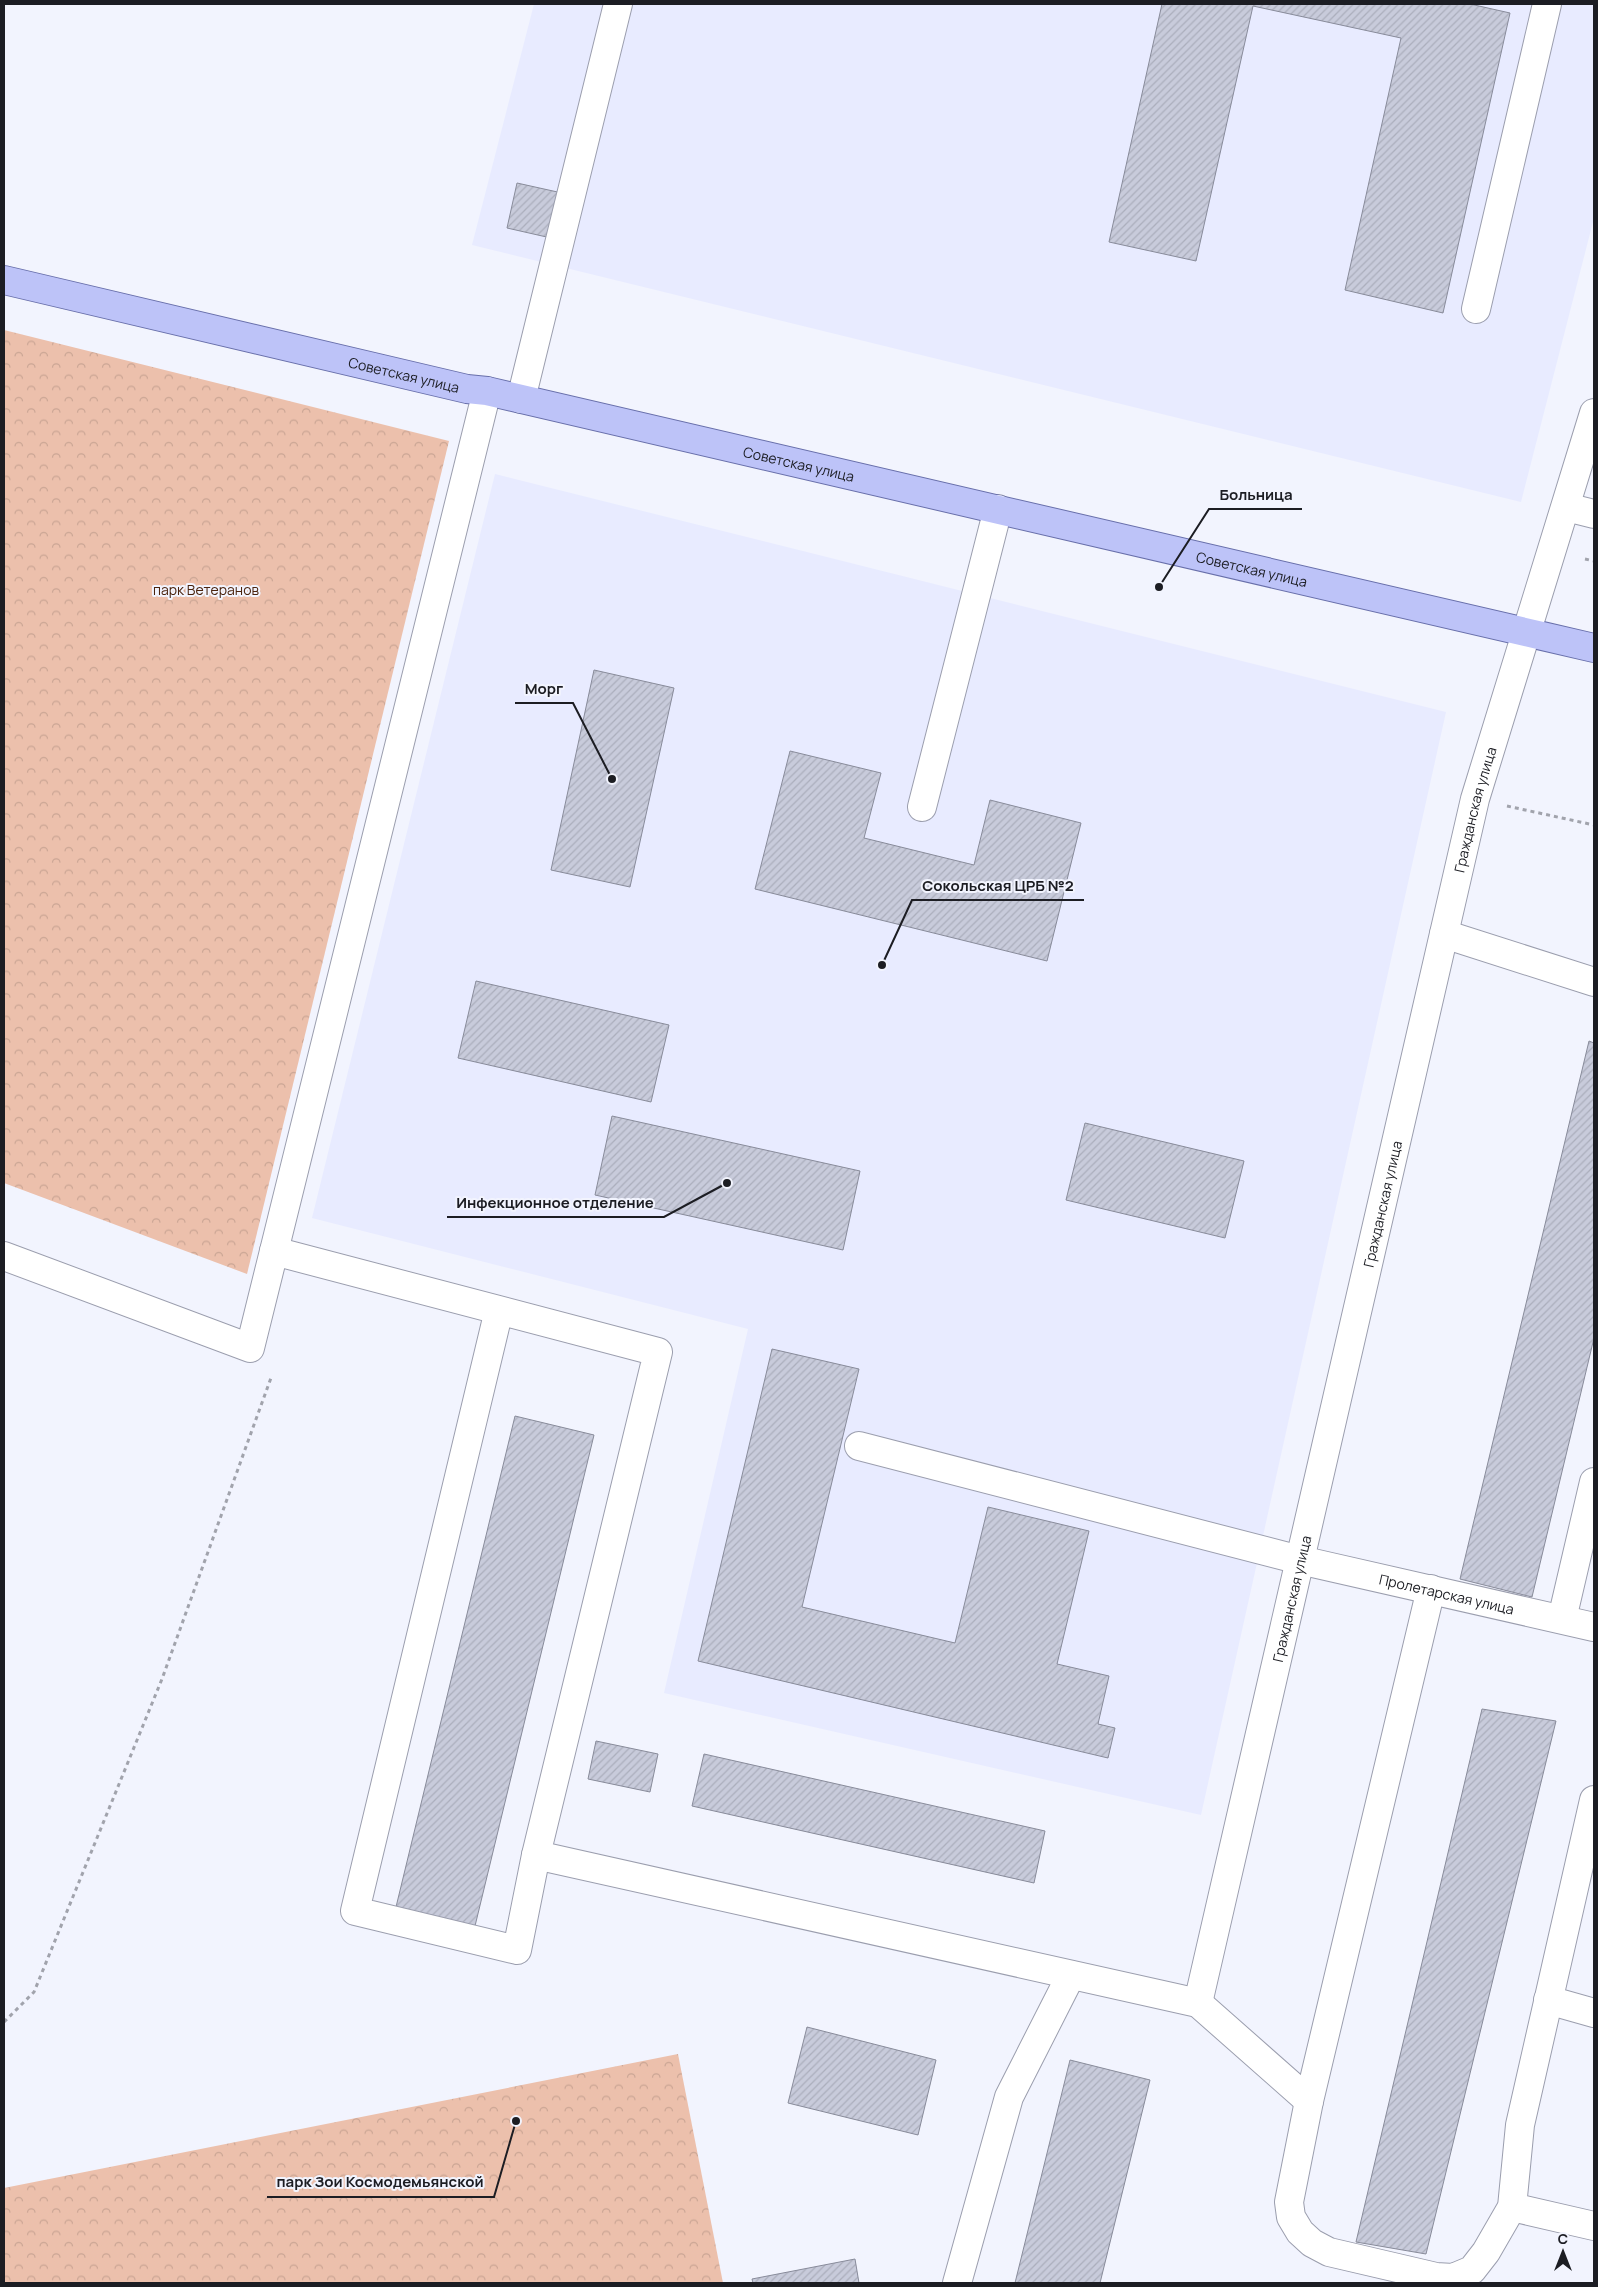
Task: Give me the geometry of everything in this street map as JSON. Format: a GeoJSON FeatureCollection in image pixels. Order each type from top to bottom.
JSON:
{"type":"FeatureCollection","features":[{"type":"Feature","properties":{"kind":"main road","name":"Советская улица"},"geometry":{"type":"LineString","coordinates":[[4,280],[468,389],[487,391],[1594,648]]}},
{"type":"Feature","properties":{"kind":"street"},"geometry":{"type":"LineString","coordinates":[[521,399],[618,4]]}},
{"type":"Feature","properties":{"kind":"street"},"geometry":{"type":"LineString","coordinates":[[1476,310],[1547,4]]}},
{"type":"Feature","properties":{"kind":"street"},"geometry":{"type":"LineString","coordinates":[[4,1256],[250,1348],[487,391]]}},
{"type":"Feature","properties":{"kind":"street","name":"Гражданская улица"},"geometry":{"type":"LineString","coordinates":[[1198,2003],[1475,799],[1594,413]]}},
{"type":"Feature","properties":{"kind":"street"},"geometry":{"type":"LineString","coordinates":[[1566,507],[1594,514]]}},
{"type":"Feature","properties":{"kind":"street"},"geometry":{"type":"LineString","coordinates":[[922,807],[998,509]]}},
{"type":"Feature","properties":{"kind":"street"},"geometry":{"type":"LineString","coordinates":[[1444,934],[1594,982]]}},
{"type":"Feature","properties":{"kind":"street"},"geometry":{"type":"LineString","coordinates":[[274,1251],[499,1310],[658,1352],[536,1855],[517,1950],[355,1911],[499,1310]]}},
{"type":"Feature","properties":{"kind":"street","name":"Пролетарская улица"},"geometry":{"type":"LineString","coordinates":[[859,1446],[1300,1560],[1594,1627]]}},
{"type":"Feature","properties":{"kind":"street"},"geometry":{"type":"LineString","coordinates":[[1562,1619],[1594,1482]]}},
{"type":"Feature","properties":{"kind":"street"},"geometry":{"type":"LineString","coordinates":[[1431,1590],[1308,2101],[1290,2202],[1291,2217],[1300,2232],[1312,2244],[1329,2252],[1436,2277],[1453,2278],[1472,2270],[1486,2252],[1512,2207],[1520,2125],[1594,1800]]}},
{"type":"Feature","properties":{"kind":"street"},"geometry":{"type":"LineString","coordinates":[[536,1855],[1198,2003],[1308,2101]]}},
{"type":"Feature","properties":{"kind":"street"},"geometry":{"type":"LineString","coordinates":[[957,2283],[1009,2097],[1071,1975]]}},
{"type":"Feature","properties":{"kind":"street"},"geometry":{"type":"LineString","coordinates":[[1548,2000],[1594,2013]]}},
{"type":"Feature","properties":{"kind":"street"},"geometry":{"type":"LineString","coordinates":[[1512,2207],[1594,2226]]}},
{"type":"Feature","properties":{"kind":"path"},"geometry":{"type":"LineString","coordinates":[[1475,799],[1594,825]]}},
{"type":"Feature","properties":{"kind":"path"},"geometry":{"type":"LineString","coordinates":[[4,2022],[34,1992],[175,1642],[277,1362],[250,1348]]}},
{"type":"Feature","properties":{"kind":"shaded area"},"geometry":{"type":"Polygon","coordinates":[[[534,4],[1594,4],[1594,218],[1521,502],[472,245],[534,4]]]}},
{"type":"Feature","properties":{"kind":"shaded area"},"geometry":{"type":"Polygon","coordinates":[[[495,474],[1446,712],[1201,1815],[664,1693],[748,1329],[312,1218],[495,474]]]}},
{"type":"Feature","properties":{"kind":"green space","name":"парк Ветеранов"},"geometry":{"type":"Polygon","coordinates":[[[4,330],[449,441],[247,1274],[4,1183],[4,330]]]}},
{"type":"Feature","properties":{"kind":"green space"},"geometry":{"type":"Polygon","coordinates":[[[678,2054],[723,2283],[4,2283],[4,2188],[678,2054]]]}},
{"type":"Feature","properties":{"kind":"building"},"geometry":{"type":"Polygon","coordinates":[[[1162,4],[1470,4],[1510,13],[1443,313],[1345,290],[1401,38],[1253,6],[1196,261],[1109,242],[1162,4]]]}},
{"type":"Feature","properties":{"kind":"building"},"geometry":{"type":"Polygon","coordinates":[[[517,183],[562,193],[551,238],[507,228],[517,183]]]}},
{"type":"Feature","properties":{"kind":"building"},"geometry":{"type":"Polygon","coordinates":[[[594,670],[674,688],[630,887],[551,870],[594,670]]]}},
{"type":"Feature","properties":{"kind":"building"},"geometry":{"type":"Polygon","coordinates":[[[790,751],[881,773],[864,838],[974,865],[990,800],[1081,823],[1047,961],[755,889],[790,751]]]}},
{"type":"Feature","properties":{"kind":"building"},"geometry":{"type":"Polygon","coordinates":[[[476,981],[669,1025],[651,1102],[458,1058],[476,981]]]}},
{"type":"Feature","properties":{"kind":"building"},"geometry":{"type":"Polygon","coordinates":[[[1589,1041],[1594,1043],[1594,1338],[1532,1597],[1460,1579],[1589,1041]]]}},
{"type":"Feature","properties":{"kind":"building"},"geometry":{"type":"Polygon","coordinates":[[[612,1116],[860,1171],[843,1250],[595,1195],[612,1116]]]}},
{"type":"Feature","properties":{"kind":"building"},"geometry":{"type":"Polygon","coordinates":[[[1085,1123],[1244,1161],[1225,1238],[1066,1200],[1085,1123]]]}},
{"type":"Feature","properties":{"kind":"building"},"geometry":{"type":"Polygon","coordinates":[[[772,1349],[859,1369],[802,1607],[955,1643],[988,1507],[1089,1531],[1057,1664],[1109,1676],[1098,1724],[1115,1728],[1108,1758],[698,1661],[772,1349]]]}},
{"type":"Feature","properties":{"kind":"building"},"geometry":{"type":"Polygon","coordinates":[[[515,1416],[594,1435],[475,1926],[396,1907],[515,1416]]]}},
{"type":"Feature","properties":{"kind":"building"},"geometry":{"type":"Polygon","coordinates":[[[1482,1709],[1556,1721],[1426,2254],[1356,2242],[1482,1709]]]}},
{"type":"Feature","properties":{"kind":"building"},"geometry":{"type":"Polygon","coordinates":[[[596,1741],[658,1754],[650,1792],[588,1779],[596,1741]]]}},
{"type":"Feature","properties":{"kind":"building"},"geometry":{"type":"Polygon","coordinates":[[[704,1754],[1045,1831],[1034,1883],[692,1806],[704,1754]]]}},
{"type":"Feature","properties":{"kind":"building"},"geometry":{"type":"Polygon","coordinates":[[[807,2027],[936,2060],[918,2135],[788,2103],[807,2027]]]}},
{"type":"Feature","properties":{"kind":"building"},"geometry":{"type":"Polygon","coordinates":[[[1070,2060],[1150,2080],[1100,2283],[1015,2283],[1070,2060]]]}},
{"type":"Feature","properties":{"kind":"building"},"geometry":{"type":"Polygon","coordinates":[[[855,2259],[859,2283],[753,2283],[752,2279],[855,2259]]]}},
{"type":"Feature","properties":{"kind":"place","name":"Больница"},"geometry":{"type":"Point","coordinates":[1159,587]}},
{"type":"Feature","properties":{"kind":"place","name":"Морг"},"geometry":{"type":"Point","coordinates":[612,779]}},
{"type":"Feature","properties":{"kind":"place","name":"Сокольская ЦРБ №2"},"geometry":{"type":"Point","coordinates":[882,965]}},
{"type":"Feature","properties":{"kind":"place","name":"Инфекционное отделение"},"geometry":{"type":"Point","coordinates":[727,1183]}},
{"type":"Feature","properties":{"kind":"place","name":"парк Зои Космодемьянской"},"geometry":{"type":"Point","coordinates":[516,2121]}}]}
